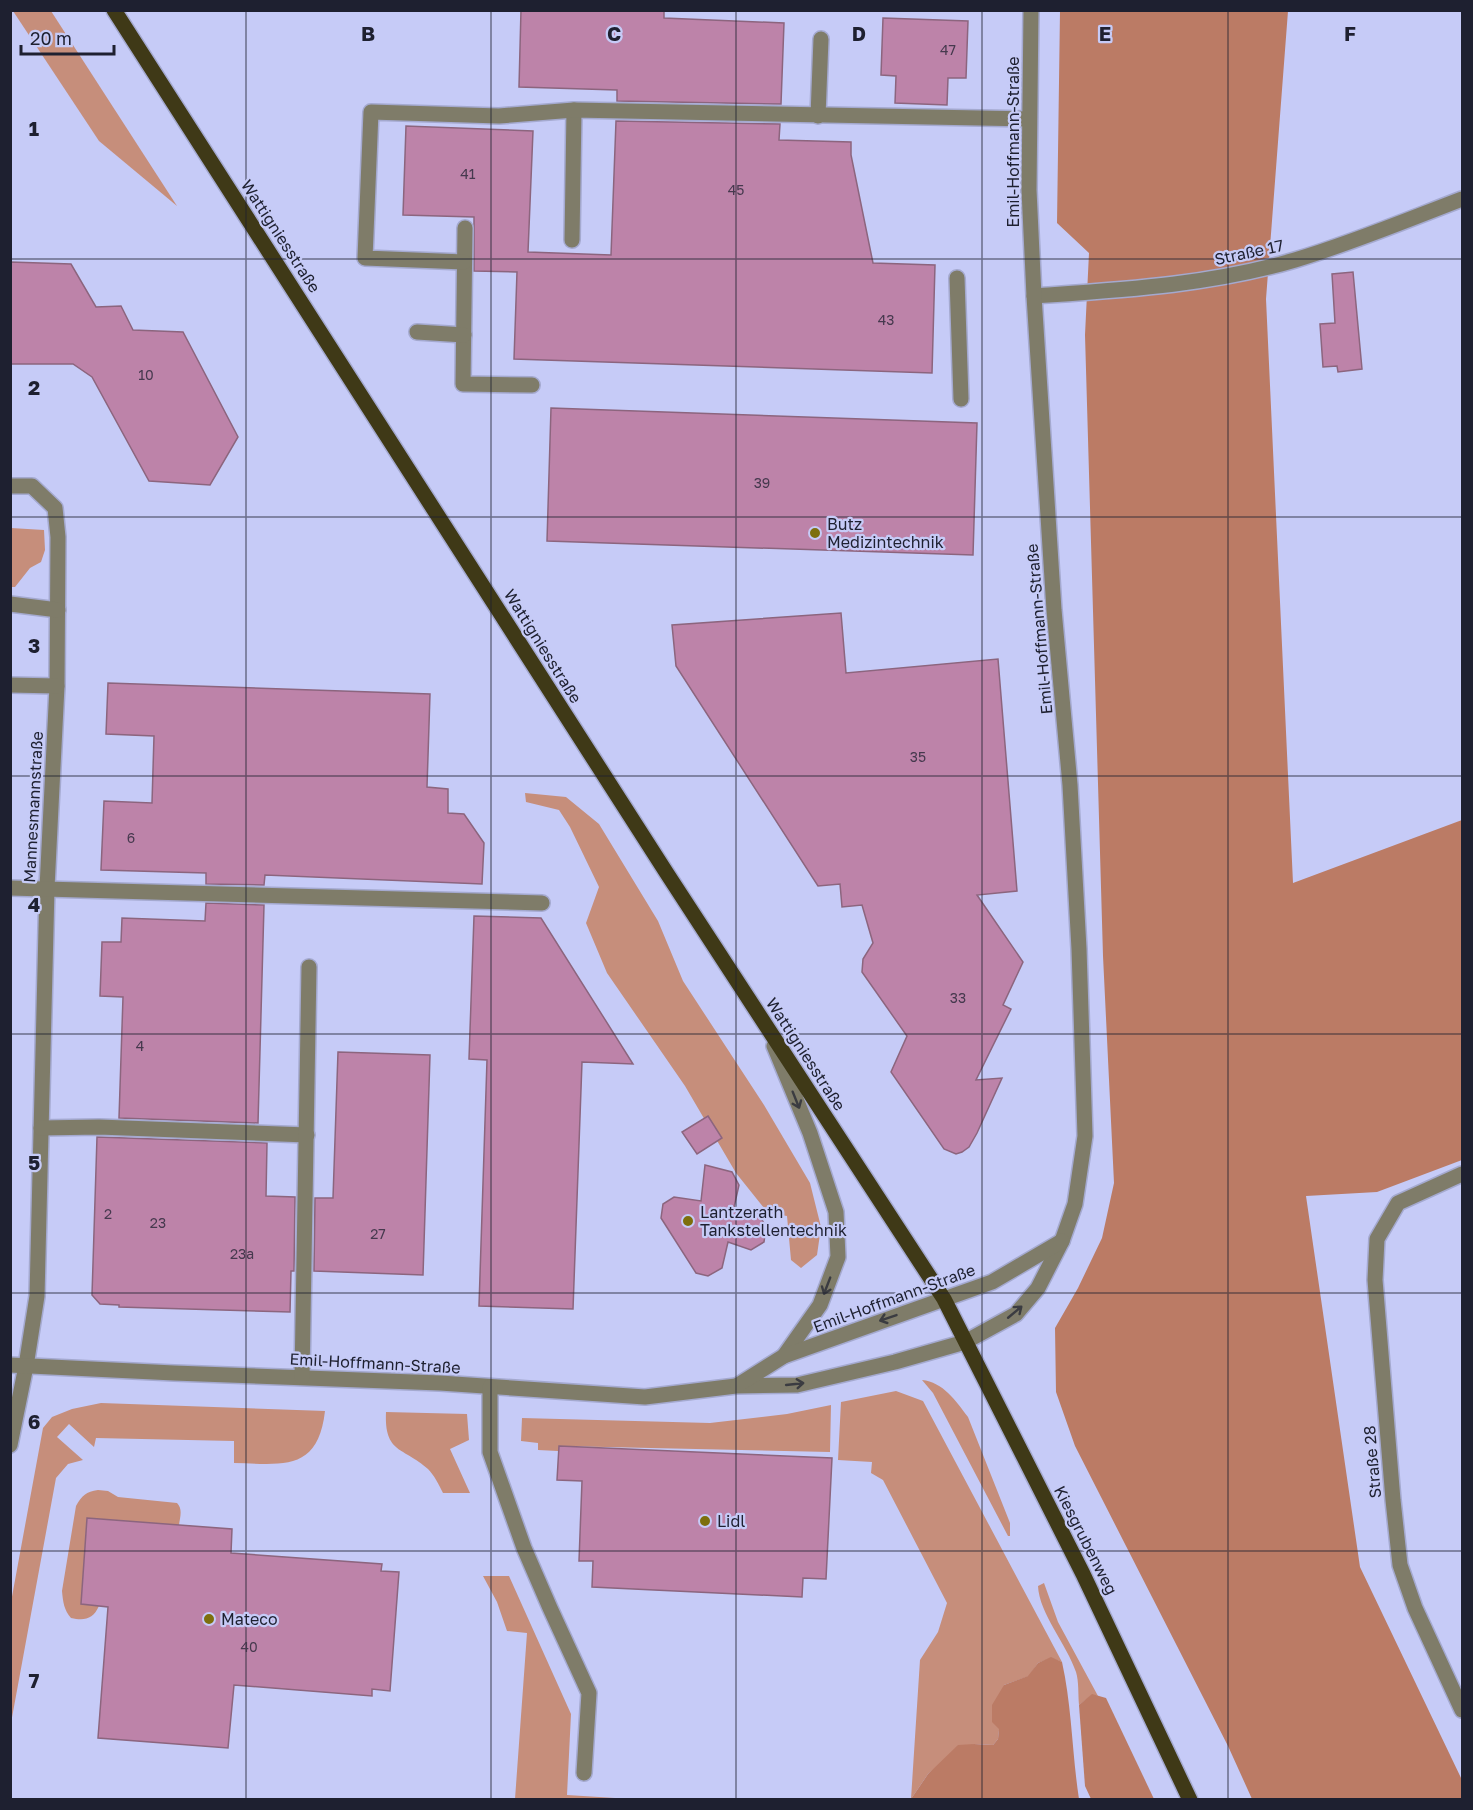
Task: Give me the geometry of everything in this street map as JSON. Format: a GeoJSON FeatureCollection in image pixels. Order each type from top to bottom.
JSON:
{"type":"FeatureCollection","features":[{"type":"Feature","properties":{"kind":"main road","name":"Wattigniesstraße"},"geometry":{"type":"LineString","coordinates":[[114,10],[766,1026],[944,1299]]}},
{"type":"Feature","properties":{"kind":"main road","name":"Kiesgrubenweg"},"geometry":{"type":"LineString","coordinates":[[944,1299],[1083,1574],[1190,1800]]}},
{"type":"Feature","properties":{"kind":"street","name":"Emil-Hoffmann-Straße"},"geometry":{"type":"LineString","coordinates":[[18,1365],[440,1383],[645,1397],[736,1386],[797,1385],[895,1362],[965,1342],[1016,1314],[1038,1288],[1062,1241],[1075,1204],[1085,1136],[1070,785],[1054,610],[1034,296],[1029,190],[1031,10]]}},
{"type":"Feature","properties":{"kind":"street"},"geometry":{"type":"LineString","coordinates":[[818,116],[821,39]]}},
{"type":"Feature","properties":{"kind":"street"},"geometry":{"type":"LineString","coordinates":[[464,262],[365,258],[371,112],[499,116],[574,110],[1029,119]]}},
{"type":"Feature","properties":{"kind":"street"},"geometry":{"type":"LineString","coordinates":[[572,240],[574,110]]}},
{"type":"Feature","properties":{"kind":"street","name":"Straße 17"},"geometry":{"type":"LineString","coordinates":[[1034,296],[1187,282],[1260,269],[1333,248],[1462,199]]}},
{"type":"Feature","properties":{"kind":"street"},"geometry":{"type":"LineString","coordinates":[[465,228],[463,384],[532,385]]}},
{"type":"Feature","properties":{"kind":"street"},"geometry":{"type":"LineString","coordinates":[[957,278],[961,399]]}},
{"type":"Feature","properties":{"kind":"street"},"geometry":{"type":"LineString","coordinates":[[417,332],[464,335]]}},
{"type":"Feature","properties":{"kind":"street","name":"Mannesmannstraße"},"geometry":{"type":"LineString","coordinates":[[10,486],[32,486],[55,508],[58,537],[57,686],[47,888],[37,1296],[18,1365],[11,1441]]}},
{"type":"Feature","properties":{"kind":"street"},"geometry":{"type":"LineString","coordinates":[[10,604],[58,609]]}},
{"type":"Feature","properties":{"kind":"street"},"geometry":{"type":"LineString","coordinates":[[10,684],[57,686]]}},
{"type":"Feature","properties":{"kind":"street"},"geometry":{"type":"LineString","coordinates":[[10,888],[542,903]]}},
{"type":"Feature","properties":{"kind":"street"},"geometry":{"type":"LineString","coordinates":[[302,1377],[309,967]]}},
{"type":"Feature","properties":{"kind":"street"},"geometry":{"type":"LineString","coordinates":[[766,1026],[810,1133],[836,1212],[838,1257],[835,1266],[820,1305],[784,1356]]}},
{"type":"Feature","properties":{"kind":"street"},"geometry":{"type":"LineString","coordinates":[[41,1128],[99,1127],[306,1135]]}},
{"type":"Feature","properties":{"kind":"street","name":"Straße 28"},"geometry":{"type":"LineString","coordinates":[[1462,1174],[1398,1203],[1377,1239],[1375,1280],[1400,1565],[1414,1608],[1462,1710]]}},
{"type":"Feature","properties":{"kind":"street","name":"Emil-Hoffmann-Straße"},"geometry":{"type":"LineString","coordinates":[[736,1386],[784,1356],[992,1282],[1062,1241]]}},
{"type":"Feature","properties":{"kind":"street"},"geometry":{"type":"LineString","coordinates":[[490,1387],[490,1452],[524,1548],[589,1692],[584,1773]]}},
{"type":"Feature","properties":{"kind":"shaded area"},"geometry":{"type":"Polygon","coordinates":[[[13,11],[51,11],[177,206],[99,141],[13,11]]]}},
{"type":"Feature","properties":{"kind":"shaded area"},"geometry":{"type":"Polygon","coordinates":[[[1060,11],[1288,11],[1266,299],[1293,883],[1462,820],[1462,1160],[1377,1192],[1306,1196],[1360,1567],[1462,1780],[1462,1799],[1252,1799],[1228,1746],[1075,1446],[1056,1392],[1055,1328],[1078,1288],[1102,1238],[1114,1183],[1103,956],[1085,335],[1089,253],[1057,223],[1060,11]]]}},
{"type":"Feature","properties":{"kind":"shaded area"},"geometry":{"type":"Polygon","coordinates":[[[11,528],[44,530],[45,550],[41,562],[30,568],[15,587],[11,587],[11,528]]]}},
{"type":"Feature","properties":{"kind":"shaded area"},"geometry":{"type":"Polygon","coordinates":[[[525,793],[566,797],[599,824],[658,921],[683,981],[764,1105],[810,1183],[821,1227],[817,1255],[801,1268],[791,1260],[787,1216],[768,1213],[736,1173],[685,1086],[607,973],[586,923],[599,887],[570,827],[559,810],[526,802],[525,793]]]}},
{"type":"Feature","properties":{"kind":"shaded area"},"geometry":{"type":"Polygon","coordinates":[[[922,1380],[943,1388],[968,1417],[1010,1523],[1010,1536],[933,1393],[922,1380]]]}},
{"type":"Feature","properties":{"kind":"shaded area"},"geometry":{"type":"Polygon","coordinates":[[[896,1391],[923,1401],[1062,1662],[1051,1658],[1038,1663],[1029,1676],[1004,1685],[998,1739],[993,1745],[974,1744],[942,1762],[928,1774],[911,1799],[920,1660],[938,1632],[947,1603],[883,1480],[871,1473],[872,1462],[838,1460],[841,1402],[896,1391]]]}},
{"type":"Feature","properties":{"kind":"shaded area"},"geometry":{"type":"Polygon","coordinates":[[[101,1403],[325,1411],[321,1431],[315,1445],[306,1455],[295,1460],[268,1464],[234,1463],[234,1441],[96,1438],[94,1447],[69,1424],[57,1437],[83,1460],[68,1464],[56,1478],[11,1723],[11,1602],[43,1428],[52,1417],[72,1409],[101,1403]]]}},
{"type":"Feature","properties":{"kind":"shaded area"},"geometry":{"type":"Polygon","coordinates":[[[831,1405],[830,1452],[560,1446],[558,1451],[538,1450],[538,1443],[521,1441],[522,1418],[710,1423],[787,1414],[831,1405]]]}},
{"type":"Feature","properties":{"kind":"shaded area"},"geometry":{"type":"Polygon","coordinates":[[[386,1412],[467,1414],[469,1440],[450,1449],[470,1493],[443,1493],[428,1469],[392,1443],[386,1426],[386,1412]]]}},
{"type":"Feature","properties":{"kind":"shaded area"},"geometry":{"type":"Polygon","coordinates":[[[98,1490],[108,1491],[118,1497],[177,1503],[181,1510],[179,1525],[87,1518],[81,1604],[99,1606],[88,1618],[71,1618],[64,1606],[62,1591],[76,1506],[85,1495],[98,1490]]]}},
{"type":"Feature","properties":{"kind":"shaded area"},"geometry":{"type":"Polygon","coordinates":[[[483,1576],[509,1576],[571,1714],[567,1795],[631,1799],[515,1799],[527,1633],[507,1631],[497,1602],[483,1576]]]}},
{"type":"Feature","properties":{"kind":"shaded area"},"geometry":{"type":"Polygon","coordinates":[[[1044,1583],[1058,1622],[1098,1696],[1092,1695],[1079,1705],[1076,1672],[1043,1607],[1038,1586],[1044,1583]]]}},
{"type":"Feature","properties":{"kind":"shaded area"},"geometry":{"type":"Polygon","coordinates":[[[1051,1657],[1062,1662],[1079,1799],[911,1799],[928,1774],[958,1745],[993,1745],[998,1739],[999,1729],[992,1722],[992,1705],[1004,1685],[1028,1676],[1038,1663],[1051,1657]]]}},
{"type":"Feature","properties":{"kind":"shaded area"},"geometry":{"type":"Polygon","coordinates":[[[1092,1694],[1106,1698],[1154,1799],[1091,1799],[1085,1786],[1079,1705],[1092,1694]]]}},
{"type":"Feature","properties":{"kind":"building"},"geometry":{"type":"Polygon","coordinates":[[[521,10],[664,10],[664,18],[784,23],[781,104],[617,101],[617,90],[519,87],[521,10]]]}},
{"type":"Feature","properties":{"kind":"building"},"geometry":{"type":"Polygon","coordinates":[[[883,18],[968,21],[966,78],[948,78],[947,105],[895,103],[896,76],[881,75],[883,18]]]}},
{"type":"Feature","properties":{"kind":"building"},"geometry":{"type":"Polygon","coordinates":[[[616,121],[780,124],[779,140],[851,142],[851,155],[873,263],[935,265],[932,373],[514,359],[517,272],[474,271],[474,217],[403,215],[406,126],[533,131],[528,252],[611,255],[616,121]]]}},
{"type":"Feature","properties":{"kind":"building"},"geometry":{"type":"Polygon","coordinates":[[[10,262],[71,264],[96,307],[121,306],[133,330],[183,332],[238,437],[210,485],[149,481],[92,377],[73,364],[10,364],[10,262]]]}},
{"type":"Feature","properties":{"kind":"building"},"geometry":{"type":"Polygon","coordinates":[[[1353,272],[1362,369],[1338,372],[1337,366],[1323,367],[1320,324],[1335,323],[1332,274],[1353,272]]]}},
{"type":"Feature","properties":{"kind":"building"},"geometry":{"type":"Polygon","coordinates":[[[551,408],[977,423],[973,555],[547,541],[551,408]]]}},
{"type":"Feature","properties":{"kind":"building"},"geometry":{"type":"Polygon","coordinates":[[[841,613],[846,673],[998,659],[1017,891],[977,895],[1023,962],[1003,1005],[1011,1009],[976,1080],[1002,1078],[969,1147],[956,1154],[944,1149],[891,1072],[907,1036],[862,972],[863,959],[873,943],[862,905],[842,907],[840,884],[818,886],[676,666],[672,625],[841,613]]]}},
{"type":"Feature","properties":{"kind":"building"},"geometry":{"type":"Polygon","coordinates":[[[108,683],[430,694],[427,787],[448,789],[448,813],[464,814],[484,843],[482,884],[265,875],[264,885],[206,884],[206,873],[101,870],[104,801],[152,803],[154,736],[106,734],[108,683]]]}},
{"type":"Feature","properties":{"kind":"building"},"geometry":{"type":"Polygon","coordinates":[[[206,903],[264,905],[258,1123],[119,1118],[123,997],[100,996],[102,942],[121,942],[122,918],[205,921],[206,903]]]}},
{"type":"Feature","properties":{"kind":"building"},"geometry":{"type":"Polygon","coordinates":[[[474,916],[541,918],[633,1064],[582,1062],[573,1309],[479,1306],[487,1060],[469,1059],[474,916]]]}},
{"type":"Feature","properties":{"kind":"building"},"geometry":{"type":"Polygon","coordinates":[[[338,1052],[430,1055],[423,1275],[314,1271],[315,1198],[333,1198],[338,1052]]]}},
{"type":"Feature","properties":{"kind":"building"},"geometry":{"type":"Polygon","coordinates":[[[708,1116],[722,1138],[697,1154],[682,1132],[708,1116]]]}},
{"type":"Feature","properties":{"kind":"building"},"geometry":{"type":"Polygon","coordinates":[[[97,1137],[267,1143],[266,1196],[295,1197],[294,1271],[291,1271],[290,1312],[119,1307],[119,1305],[100,1304],[92,1295],[97,1137]]]}},
{"type":"Feature","properties":{"kind":"building"},"geometry":{"type":"Polygon","coordinates":[[[705,1165],[732,1172],[739,1185],[734,1207],[758,1214],[766,1226],[764,1242],[751,1250],[728,1242],[722,1268],[708,1276],[696,1273],[661,1218],[663,1204],[674,1197],[701,1201],[705,1165]]]}},
{"type":"Feature","properties":{"kind":"building","name":"Lidl"},"geometry":{"type":"Polygon","coordinates":[[[559,1446],[832,1458],[826,1579],[803,1578],[802,1597],[592,1587],[593,1561],[579,1561],[582,1481],[557,1480],[559,1446]]]}},
{"type":"Feature","properties":{"kind":"building"},"geometry":{"type":"Polygon","coordinates":[[[87,1518],[232,1529],[231,1553],[382,1564],[381,1571],[399,1572],[390,1691],[372,1689],[372,1696],[234,1685],[228,1748],[98,1738],[108,1607],[81,1604],[87,1518]]]}},
{"type":"Feature","properties":{"kind":"place","name":"Butz Medizintechnik"},"geometry":{"type":"Point","coordinates":[815,533]}},
{"type":"Feature","properties":{"kind":"place","name":"Lantzerath Tankstellentechnik"},"geometry":{"type":"Point","coordinates":[688,1221]}},
{"type":"Feature","properties":{"kind":"place","name":"Lidl"},"geometry":{"type":"Point","coordinates":[705,1521]}},
{"type":"Feature","properties":{"kind":"place","name":"Mateco"},"geometry":{"type":"Point","coordinates":[209,1619]}}]}
